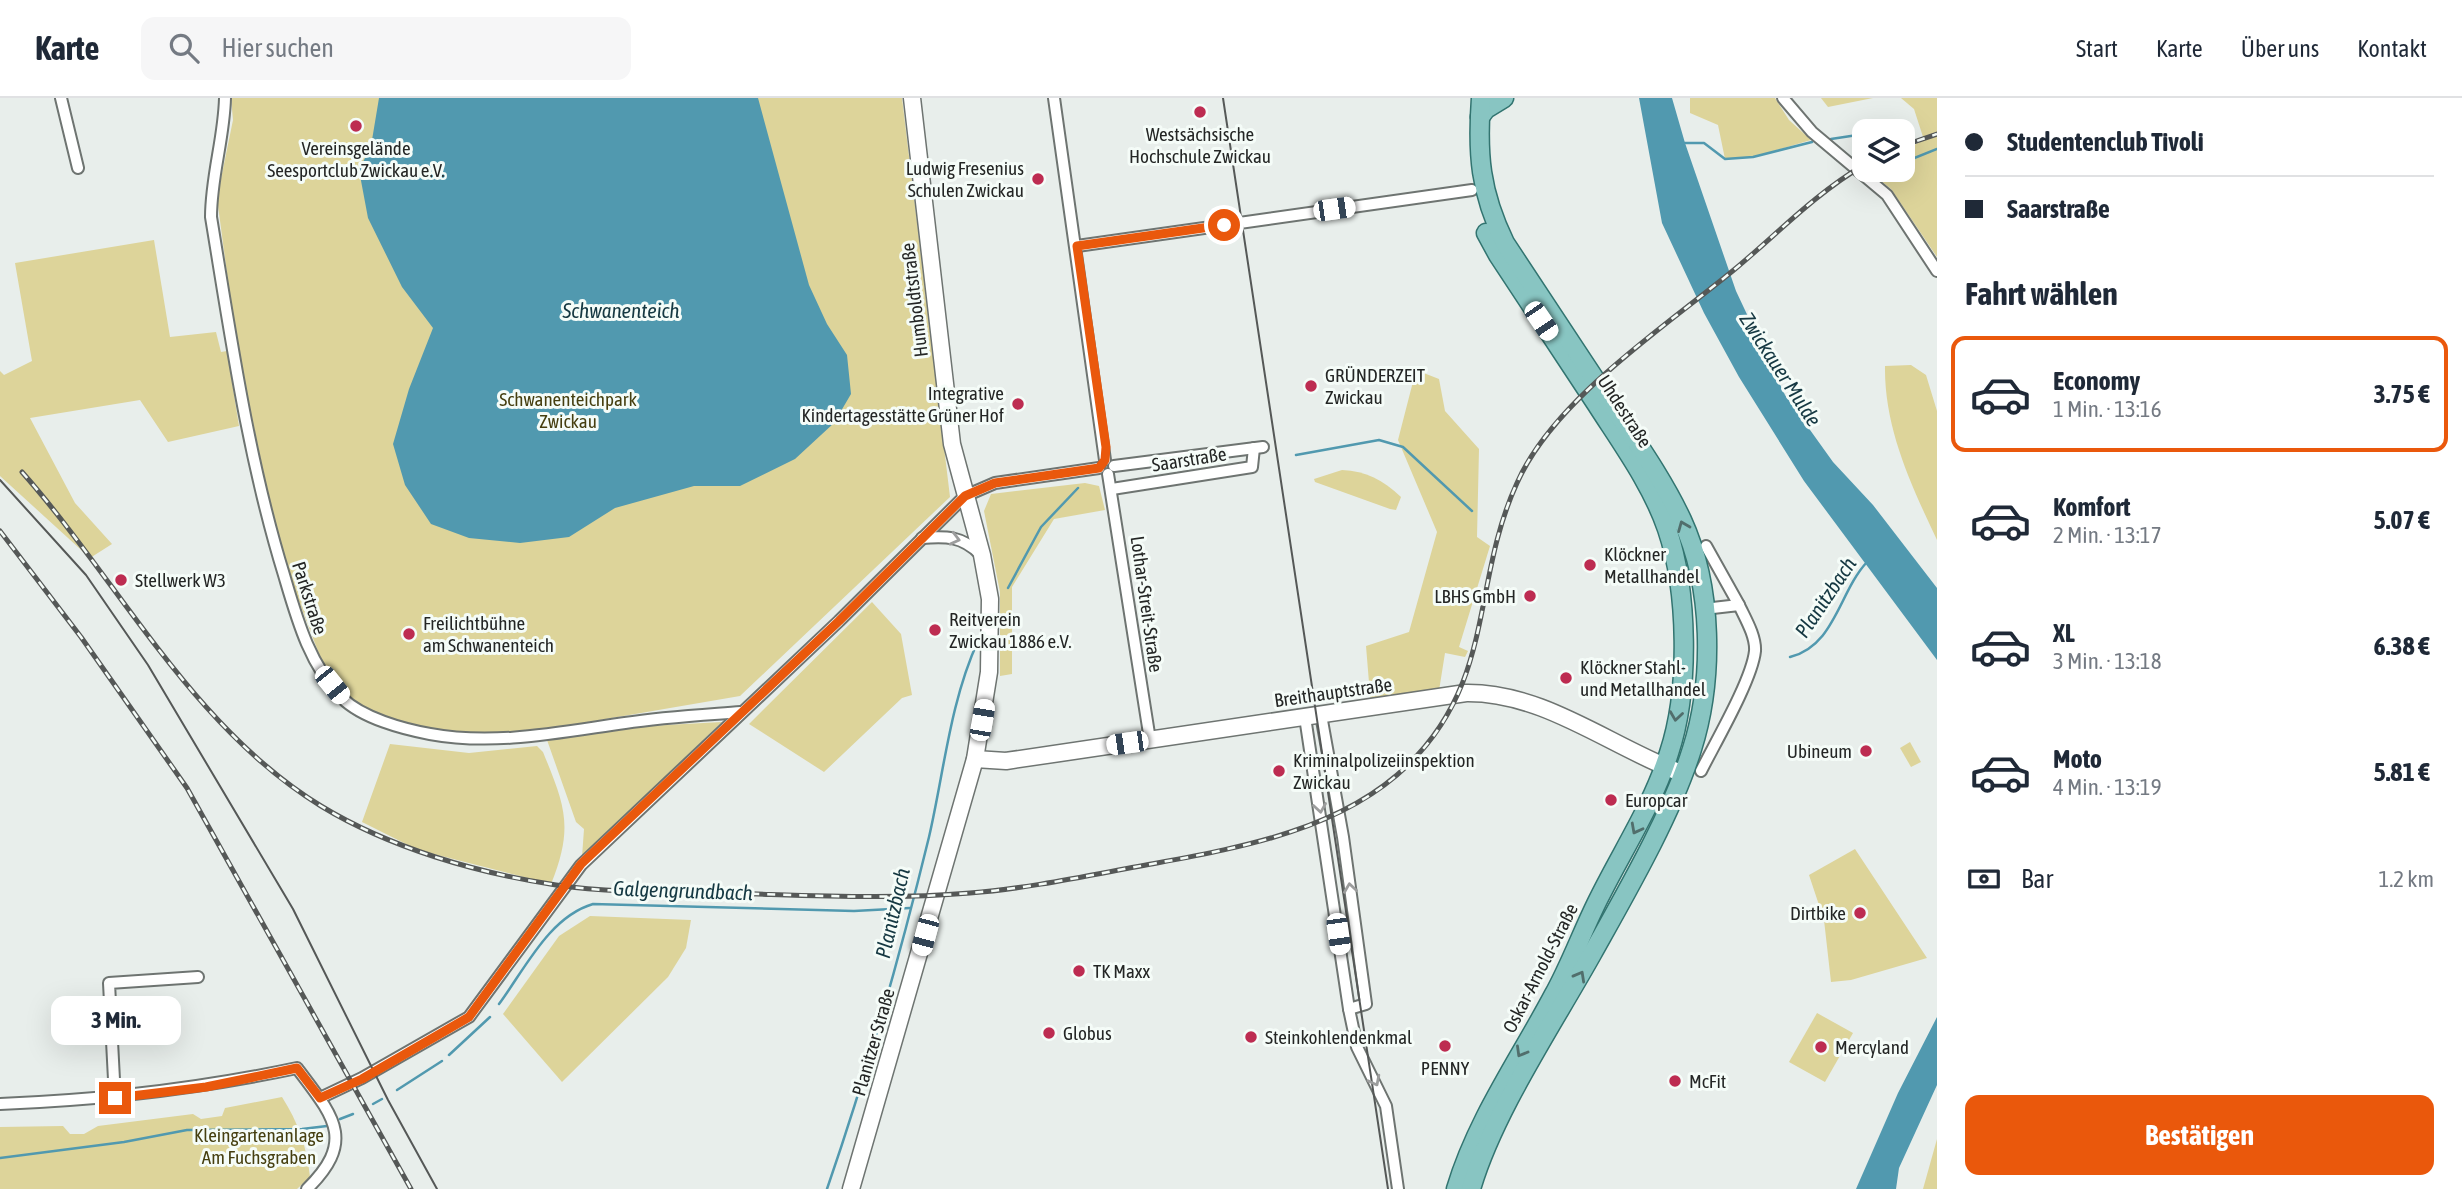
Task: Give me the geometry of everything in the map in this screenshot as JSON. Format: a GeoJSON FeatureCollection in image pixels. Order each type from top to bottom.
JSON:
{"type":"FeatureCollection","features":[{"type":"Feature","properties":{"kind":"main road","name":"Humboldtstraße"},"geometry":{"type":"LineString","coordinates":[[912,98],[953,444],[965,496]]}},
{"type":"Feature","properties":{"kind":"main road","name":"Uhdestraße"},"geometry":{"type":"LineString","coordinates":[[1469,98],[1468,150],[1472,190],[1482,223],[1497,255],[1627,451],[1667,529],[1682,599],[1684,631],[1678,704],[1665,767]]}},
{"type":"Feature","properties":{"kind":"main road","name":"Uhdestraße"},"geometry":{"type":"LineString","coordinates":[[1481,98],[1481,179],[1492,216],[1505,243],[1637,444],[1682,521],[1693,555],[1704,609],[1702,699],[1692,750],[1682,774]]}},
{"type":"Feature","properties":{"kind":"main road"},"geometry":{"type":"LineString","coordinates":[[1479,117],[1486,108],[1504,98]]}},
{"type":"Feature","properties":{"kind":"main road","name":"Planitzer Straße"},"geometry":{"type":"LineString","coordinates":[[850,1189],[975,759],[986,700],[992,626],[982,555],[965,496]]}},
{"type":"Feature","properties":{"kind":"main road","name":"Breithauptstraße"},"geometry":{"type":"LineString","coordinates":[[975,759],[1006,761],[1466,693],[1492,693],[1522,699],[1682,774]]}},
{"type":"Feature","properties":{"kind":"main road","name":"Oskar-Arnold-Straße"},"geometry":{"type":"LineString","coordinates":[[1456,1189],[1477,1132],[1553,996],[1582,931],[1637,829],[1665,767]]}},
{"type":"Feature","properties":{"kind":"main road","name":"Oskar-Arnold-Straße"},"geometry":{"type":"LineString","coordinates":[[1471,1189],[1494,1131],[1610,921],[1682,774]]}},
{"type":"Feature","properties":{"kind":"street"},"geometry":{"type":"LineString","coordinates":[[61,98],[78,168]]}},
{"type":"Feature","properties":{"kind":"street","name":"Parkstraße"},"geometry":{"type":"LineString","coordinates":[[225,98],[224,131],[211,191],[211,217],[239,388],[261,500],[304,640],[321,671],[344,700],[371,716],[429,734],[475,738],[543,736],[627,722],[741,712]]}},
{"type":"Feature","properties":{"kind":"street","name":"Lothar-Streit-Straße"},"geometry":{"type":"LineString","coordinates":[[1054,98],[1107,467],[1150,740]]}},
{"type":"Feature","properties":{"kind":"street"},"geometry":{"type":"LineString","coordinates":[[1783,98],[1811,132],[1887,195],[1937,271]]}},
{"type":"Feature","properties":{"kind":"street"},"geometry":{"type":"LineString","coordinates":[[1077,246],[1472,190]]}},
{"type":"Feature","properties":{"kind":"street","name":"Saarstraße"},"geometry":{"type":"LineString","coordinates":[[320,1098],[362,1079],[469,1017],[581,864],[839,621],[965,496],[995,483],[1259,447],[1252,467],[1112,489]]}},
{"type":"Feature","properties":{"kind":"street"},"geometry":{"type":"LineString","coordinates":[[922,538],[946,536],[960,539],[982,555]]}},
{"type":"Feature","properties":{"kind":"street"},"geometry":{"type":"LineString","coordinates":[[1700,771],[1738,696],[1755,650],[1751,629],[1706,546]]}},
{"type":"Feature","properties":{"kind":"street"},"geometry":{"type":"LineString","coordinates":[[1704,609],[1739,605]]}},
{"type":"Feature","properties":{"kind":"street"},"geometry":{"type":"LineString","coordinates":[[1313,716],[1343,837],[1366,1004],[1349,1009]]}},
{"type":"Feature","properties":{"kind":"street"},"geometry":{"type":"LineString","coordinates":[[1313,716],[1349,1009],[1357,1047],[1387,1106],[1398,1189]]}},
{"type":"Feature","properties":{"kind":"street"},"geometry":{"type":"LineString","coordinates":[[115,1098],[109,983],[198,977]]}},
{"type":"Feature","properties":{"kind":"street"},"geometry":{"type":"LineString","coordinates":[[0,1104],[115,1098],[206,1087],[297,1068],[320,1098],[335,1129],[336,1148],[326,1169],[307,1189]]}},
{"type":"Feature","properties":{"kind":"green space","name":"Schwanenteichpark Zwickau"},"geometry":{"type":"Polygon","coordinates":[[[231,98],[902,98],[950,497],[740,696],[536,731],[479,736],[435,733],[382,717],[359,705],[342,691],[326,672],[288,573],[237,349],[217,198],[233,120],[231,98]]]}},
{"type":"Feature","properties":{"kind":"green space"},"geometry":{"type":"Polygon","coordinates":[[[1690,98],[1775,98],[1789,120],[1811,140],[1753,157],[1725,159],[1718,125],[1690,113],[1690,98]]]}},
{"type":"Feature","properties":{"kind":"green space"},"geometry":{"type":"Polygon","coordinates":[[[1821,98],[1873,98],[1828,107],[1821,98]]]}},
{"type":"Feature","properties":{"kind":"green space"},"geometry":{"type":"Polygon","coordinates":[[[1901,98],[1937,98],[1937,257],[1891,189],[1882,182],[1915,182],[1915,144],[1924,140],[1914,109],[1901,98]]]}},
{"type":"Feature","properties":{"kind":"green space"},"geometry":{"type":"Polygon","coordinates":[[[154,240],[170,337],[216,332],[221,352],[227,351],[239,426],[168,442],[140,400],[30,418],[75,503],[112,544],[90,558],[0,476],[0,371],[4,375],[32,361],[15,263],[154,240]]]}},
{"type":"Feature","properties":{"kind":"green space"},"geometry":{"type":"Polygon","coordinates":[[[1911,365],[1926,375],[1937,411],[1937,540],[1901,456],[1889,412],[1885,366],[1911,365]]]}},
{"type":"Feature","properties":{"kind":"green space"},"geometry":{"type":"Polygon","coordinates":[[[1416,370],[1439,379],[1445,411],[1479,449],[1477,537],[1490,546],[1459,647],[1468,651],[1465,657],[1445,653],[1438,697],[1371,707],[1366,646],[1409,632],[1437,532],[1398,440],[1416,370]]]}},
{"type":"Feature","properties":{"kind":"green space"},"geometry":{"type":"Polygon","coordinates":[[[1342,470],[1366,474],[1388,486],[1401,497],[1396,510],[1315,482],[1314,479],[1342,470]]]}},
{"type":"Feature","properties":{"kind":"green space"},"geometry":{"type":"Polygon","coordinates":[[[1085,483],[1099,486],[1105,510],[1054,519],[1012,587],[1012,674],[1000,676],[1000,592],[984,511],[991,494],[1085,483]]]}},
{"type":"Feature","properties":{"kind":"green space"},"geometry":{"type":"Polygon","coordinates":[[[872,602],[901,634],[912,695],[902,698],[824,772],[749,724],[872,602]]]}},
{"type":"Feature","properties":{"kind":"green space"},"geometry":{"type":"Polygon","coordinates":[[[722,722],[582,857],[584,829],[576,822],[547,740],[629,727],[722,722]]]}},
{"type":"Feature","properties":{"kind":"green space"},"geometry":{"type":"Polygon","coordinates":[[[1910,742],[1921,762],[1911,767],[1900,748],[1910,742]]]}},
{"type":"Feature","properties":{"kind":"green space"},"geometry":{"type":"Polygon","coordinates":[[[390,744],[469,753],[537,746],[543,752],[551,771],[564,817],[563,847],[551,884],[418,850],[362,822],[390,744]]]}},
{"type":"Feature","properties":{"kind":"green space","name":"Dirtbike"},"geometry":{"type":"Polygon","coordinates":[[[1855,849],[1927,958],[1851,980],[1831,982],[1824,920],[1809,875],[1855,849]]]}},
{"type":"Feature","properties":{"kind":"green space"},"geometry":{"type":"Polygon","coordinates":[[[590,916],[691,920],[686,948],[668,977],[562,1082],[503,1014],[559,936],[590,916]]]}},
{"type":"Feature","properties":{"kind":"green space","name":"Mercyland"},"geometry":{"type":"Polygon","coordinates":[[[1817,1013],[1853,1033],[1825,1082],[1789,1062],[1817,1013]]]}},
{"type":"Feature","properties":{"kind":"green space","name":"Kleingartenanlage Am Fuchsgraben"},"geometry":{"type":"Polygon","coordinates":[[[282,1097],[301,1135],[309,1166],[310,1177],[297,1189],[0,1189],[0,1127],[63,1126],[70,1134],[84,1134],[98,1126],[193,1114],[201,1119],[222,1116],[225,1108],[282,1097]]]}},
{"type":"Feature","properties":{"kind":"green space"},"geometry":{"type":"Polygon","coordinates":[[[1937,1139],[1937,1189],[1923,1189],[1937,1139]]]}},
{"type":"Feature","properties":{"kind":"water","name":"Schwanenteich"},"geometry":{"type":"Polygon","coordinates":[[[379,98],[758,98],[809,285],[827,324],[847,355],[851,394],[834,423],[795,459],[740,486],[694,486],[615,508],[569,537],[520,543],[469,538],[431,524],[405,485],[393,444],[409,389],[433,328],[402,287],[368,218],[359,170],[371,146],[379,98]]]}},
{"type":"Feature","properties":{"kind":"water"},"geometry":{"type":"Polygon","coordinates":[[[1639,98],[1672,98],[1736,291],[1785,395],[1833,462],[1873,505],[1937,588],[1937,660],[1804,481],[1739,377],[1704,313],[1662,223],[1639,98]]]}},
{"type":"Feature","properties":{"kind":"water"},"geometry":{"type":"Polygon","coordinates":[[[1937,1017],[1937,1085],[1899,1168],[1896,1189],[1856,1189],[1898,1093],[1937,1017]]]}},
{"type":"Feature","properties":{"kind":"waterway"},"geometry":{"type":"LineString","coordinates":[[1831,139],[1852,136]]}},
{"type":"Feature","properties":{"kind":"waterway"},"geometry":{"type":"LineString","coordinates":[[1682,143],[1704,143],[1725,159],[1753,157],[1812,142]]}},
{"type":"Feature","properties":{"kind":"waterway"},"geometry":{"type":"LineString","coordinates":[[1915,158],[1937,149]]}},
{"type":"Feature","properties":{"kind":"waterway","name":"Planitzbach"},"geometry":{"type":"LineString","coordinates":[[1296,455],[1379,440],[1403,447],[1472,511]]}},
{"type":"Feature","properties":{"kind":"waterway","name":"Planitzbach"},"geometry":{"type":"LineString","coordinates":[[1008,588],[1041,527],[1078,488]]}},
{"type":"Feature","properties":{"kind":"waterway","name":"Planitzbach"},"geometry":{"type":"LineString","coordinates":[[1790,657],[1805,651],[1827,630],[1857,574],[1867,562]]}},
{"type":"Feature","properties":{"kind":"waterway","name":"Planitzbach"},"geometry":{"type":"LineString","coordinates":[[827,1189],[895,970],[929,837],[954,713],[968,664],[978,641]]}},
{"type":"Feature","properties":{"kind":"waterway","name":"Galgengrundbach"},"geometry":{"type":"LineString","coordinates":[[499,1004],[551,932],[563,920],[593,904],[854,911],[910,908]]}},
{"type":"Feature","properties":{"kind":"waterway","name":"Galgengrundbach"},"geometry":{"type":"LineString","coordinates":[[449,1055],[490,1017]]}},
{"type":"Feature","properties":{"kind":"waterway","name":"Galgengrundbach"},"geometry":{"type":"LineString","coordinates":[[397,1090],[442,1061]]}},
{"type":"Feature","properties":{"kind":"waterway","name":"Galgengrundbach"},"geometry":{"type":"LineString","coordinates":[[373,1104],[382,1099]]}},
{"type":"Feature","properties":{"kind":"waterway","name":"Galgengrundbach"},"geometry":{"type":"LineString","coordinates":[[340,1119],[353,1114]]}},
{"type":"Feature","properties":{"kind":"waterway","name":"Galgengrundbach"},"geometry":{"type":"LineString","coordinates":[[0,1158],[124,1142],[187,1130],[302,1129],[327,1126]]}},
{"type":"Feature","properties":{"kind":"tram line"},"geometry":{"type":"LineString","coordinates":[[1223,98],[1388,1189]]}},
{"type":"Feature","properties":{"kind":"tram line"},"geometry":{"type":"LineString","coordinates":[[0,480],[86,575],[148,665],[293,909],[388,1100],[437,1189]]}},
{"type":"Feature","properties":{"kind":"railway"},"geometry":{"type":"LineString","coordinates":[[1915,142],[1937,134]]}},
{"type":"Feature","properties":{"kind":"railway"},"geometry":{"type":"LineString","coordinates":[[22,472],[58,515],[160,651],[234,736],[275,774],[321,806],[405,846],[496,874],[577,888],[618,891],[908,896],[994,891],[1041,884],[1224,850],[1290,832],[1353,805],[1382,787],[1408,765],[1436,732],[1456,699],[1469,664],[1503,520],[1517,483],[1534,452],[1557,422],[1614,366],[1735,269],[1813,201],[1852,172]]}},
{"type":"Feature","properties":{"kind":"railway"},"geometry":{"type":"LineString","coordinates":[[0,531],[81,637],[187,788],[411,1189]]}},
{"type":"Feature","properties":{"kind":"place","name":"Westsächsische Hochschule Zwickau"},"geometry":{"type":"Point","coordinates":[1200,112]}},
{"type":"Feature","properties":{"kind":"place","name":"Vereinsgelände Seesportclub Zwickau e.V."},"geometry":{"type":"Point","coordinates":[356,126]}},
{"type":"Feature","properties":{"kind":"place","name":"Ludwig Fresenius Schulen Zwickau"},"geometry":{"type":"Point","coordinates":[1038,179]}},
{"type":"Feature","properties":{"kind":"place","name":"GRÜNDERZEIT Zwickau"},"geometry":{"type":"Point","coordinates":[1311,386]}},
{"type":"Feature","properties":{"kind":"place","name":"Integrative Kindertagesstätte Grüner Hof"},"geometry":{"type":"Point","coordinates":[1018,404]}},
{"type":"Feature","properties":{"kind":"place","name":"Klöckner Metallhandel"},"geometry":{"type":"Point","coordinates":[1590,565]}},
{"type":"Feature","properties":{"kind":"place","name":"Stellwerk W3"},"geometry":{"type":"Point","coordinates":[121,580]}},
{"type":"Feature","properties":{"kind":"place","name":"LBHS GmbH"},"geometry":{"type":"Point","coordinates":[1530,596]}},
{"type":"Feature","properties":{"kind":"place","name":"Reitverein Zwickau 1886 e.V."},"geometry":{"type":"Point","coordinates":[935,630]}},
{"type":"Feature","properties":{"kind":"place","name":"Freilichtbühne am Schwanenteich"},"geometry":{"type":"Point","coordinates":[409,634]}},
{"type":"Feature","properties":{"kind":"place","name":"Klöckner Stahl- und Metallhandel"},"geometry":{"type":"Point","coordinates":[1566,678]}},
{"type":"Feature","properties":{"kind":"place","name":"Ubineum"},"geometry":{"type":"Point","coordinates":[1866,751]}},
{"type":"Feature","properties":{"kind":"place","name":"Kriminalpolizeiinspektion Zwickau"},"geometry":{"type":"Point","coordinates":[1279,771]}},
{"type":"Feature","properties":{"kind":"place","name":"Europcar"},"geometry":{"type":"Point","coordinates":[1611,800]}},
{"type":"Feature","properties":{"kind":"place","name":"Dirtbike"},"geometry":{"type":"Point","coordinates":[1860,913]}},
{"type":"Feature","properties":{"kind":"place","name":"TK Maxx"},"geometry":{"type":"Point","coordinates":[1079,971]}},
{"type":"Feature","properties":{"kind":"place","name":"Globus"},"geometry":{"type":"Point","coordinates":[1049,1033]}},
{"type":"Feature","properties":{"kind":"place","name":"Steinkohlendenkmal"},"geometry":{"type":"Point","coordinates":[1251,1037]}},
{"type":"Feature","properties":{"kind":"place","name":"PENNY"},"geometry":{"type":"Point","coordinates":[1445,1046]}},
{"type":"Feature","properties":{"kind":"place","name":"Mercyland"},"geometry":{"type":"Point","coordinates":[1821,1047]}},
{"type":"Feature","properties":{"kind":"place","name":"McFit"},"geometry":{"type":"Point","coordinates":[1675,1081]}},
{"type":"Feature","properties":{"kind":"route"},"geometry":{"type":"LineString","coordinates":[[115,1098],[206,1087],[297,1068],[320,1098],[362,1079],[469,1017],[581,864],[839,621],[965,496],[995,483],[1099,468],[1105,460],[1106,447],[1077,246],[1224,225]]}},
{"type":"Feature","properties":{"kind":"water label","name":"Zwickauer Mulde"},"geometry":{"type":"Point","coordinates":[1781,369]}}]}
